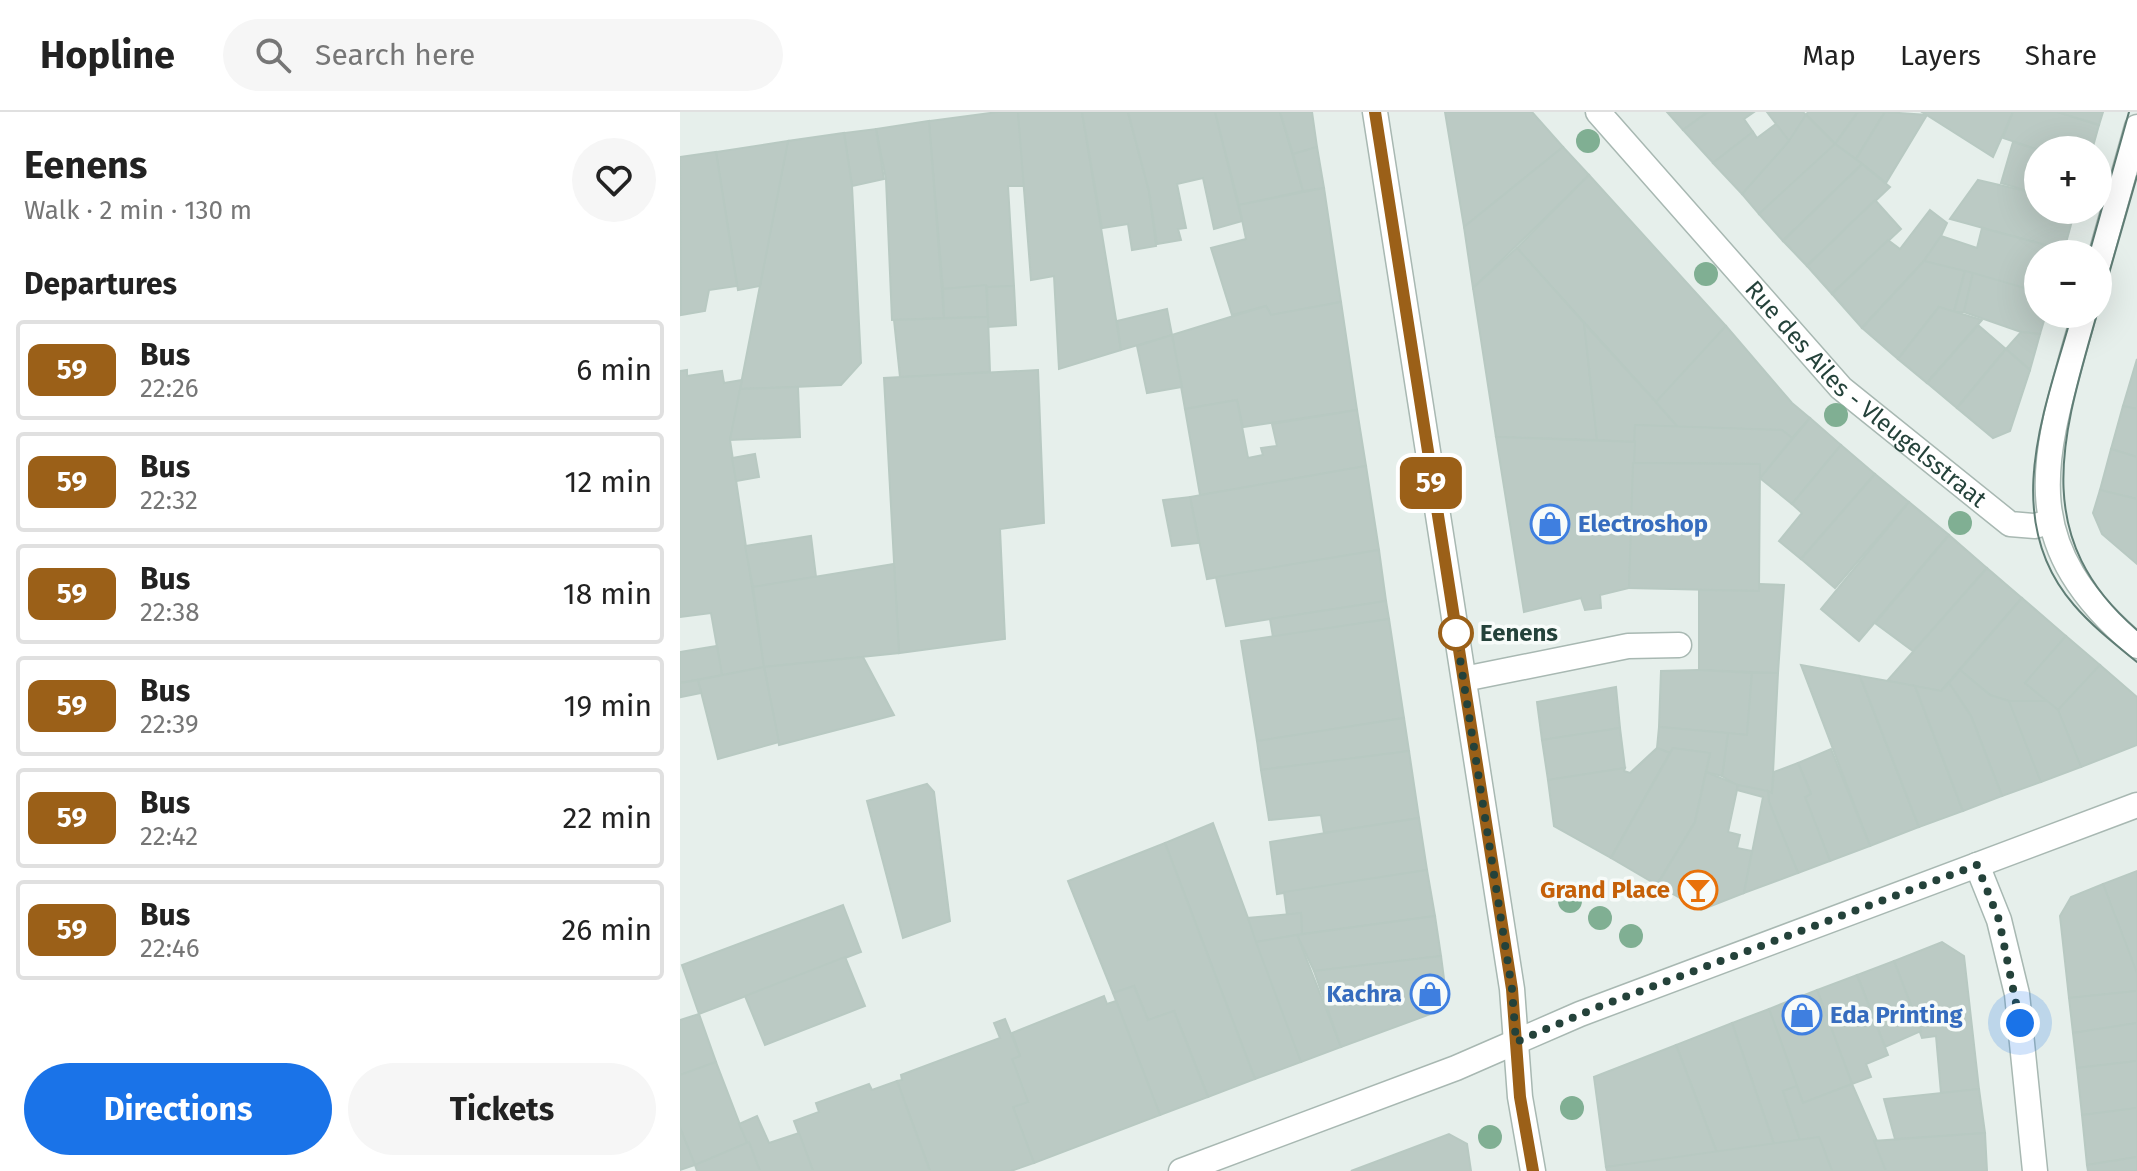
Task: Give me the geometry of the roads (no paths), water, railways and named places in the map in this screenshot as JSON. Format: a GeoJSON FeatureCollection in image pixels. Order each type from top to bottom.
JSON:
{"type":"FeatureCollection","features":[{"type":"Feature","properties":{"kind":"street"},"geometry":{"type":"LineString","coordinates":[[1375,112],[1512,989],[1520,1097],[1533,1171]]}},
{"type":"Feature","properties":{"kind":"street","name":"Rue des Ailes - Vleugelsstraat"},"geometry":{"type":"LineString","coordinates":[[1598,112],[1841,388],[2010,524],[2035,526],[2049,522]]}},
{"type":"Feature","properties":{"kind":"street"},"geometry":{"type":"LineString","coordinates":[[2105,240],[2137,127]]}},
{"type":"Feature","properties":{"kind":"street"},"geometry":{"type":"LineString","coordinates":[[2081,328],[2047,465],[2049,522],[2064,561],[2080,588],[2137,646]]}},
{"type":"Feature","properties":{"kind":"street"},"geometry":{"type":"LineString","coordinates":[[1464,679],[1628,646],[1679,645]]}},
{"type":"Feature","properties":{"kind":"street"},"geometry":{"type":"LineString","coordinates":[[1181,1171],[1456,1068],[1580,1014],[2137,805]]}},
{"type":"Feature","properties":{"kind":"street"},"geometry":{"type":"LineString","coordinates":[[1977,865],[1999,920],[2017,994],[2035,1171]]}},
{"type":"Feature","properties":{"kind":"tram line"},"geometry":{"type":"LineString","coordinates":[[2093,240],[2129,112]]}},
{"type":"Feature","properties":{"kind":"tram line"},"geometry":{"type":"LineString","coordinates":[[2112,263],[2137,176]]}},
{"type":"Feature","properties":{"kind":"tram line"},"geometry":{"type":"LineString","coordinates":[[2068,328],[2050,387],[2035,463],[2033,500],[2038,537],[2051,572],[2074,605],[2137,662]]}},
{"type":"Feature","properties":{"kind":"tram line"},"geometry":{"type":"LineString","coordinates":[[2093,328],[2066,442],[2063,482],[2067,520],[2080,558],[2103,594],[2137,630]]}},
{"type":"Feature","properties":{"kind":"place","name":"Electroshop"},"geometry":{"type":"Point","coordinates":[1550,524]}},
{"type":"Feature","properties":{"kind":"place","name":"Eenens"},"geometry":{"type":"Point","coordinates":[1456,633]}},
{"type":"Feature","properties":{"kind":"place","name":"Grand Place"},"geometry":{"type":"Point","coordinates":[1698,890]}},
{"type":"Feature","properties":{"kind":"place","name":"Kachra"},"geometry":{"type":"Point","coordinates":[1430,994]}},
{"type":"Feature","properties":{"kind":"place","name":"Eda Printing"},"geometry":{"type":"Point","coordinates":[1802,1015]}}]}
